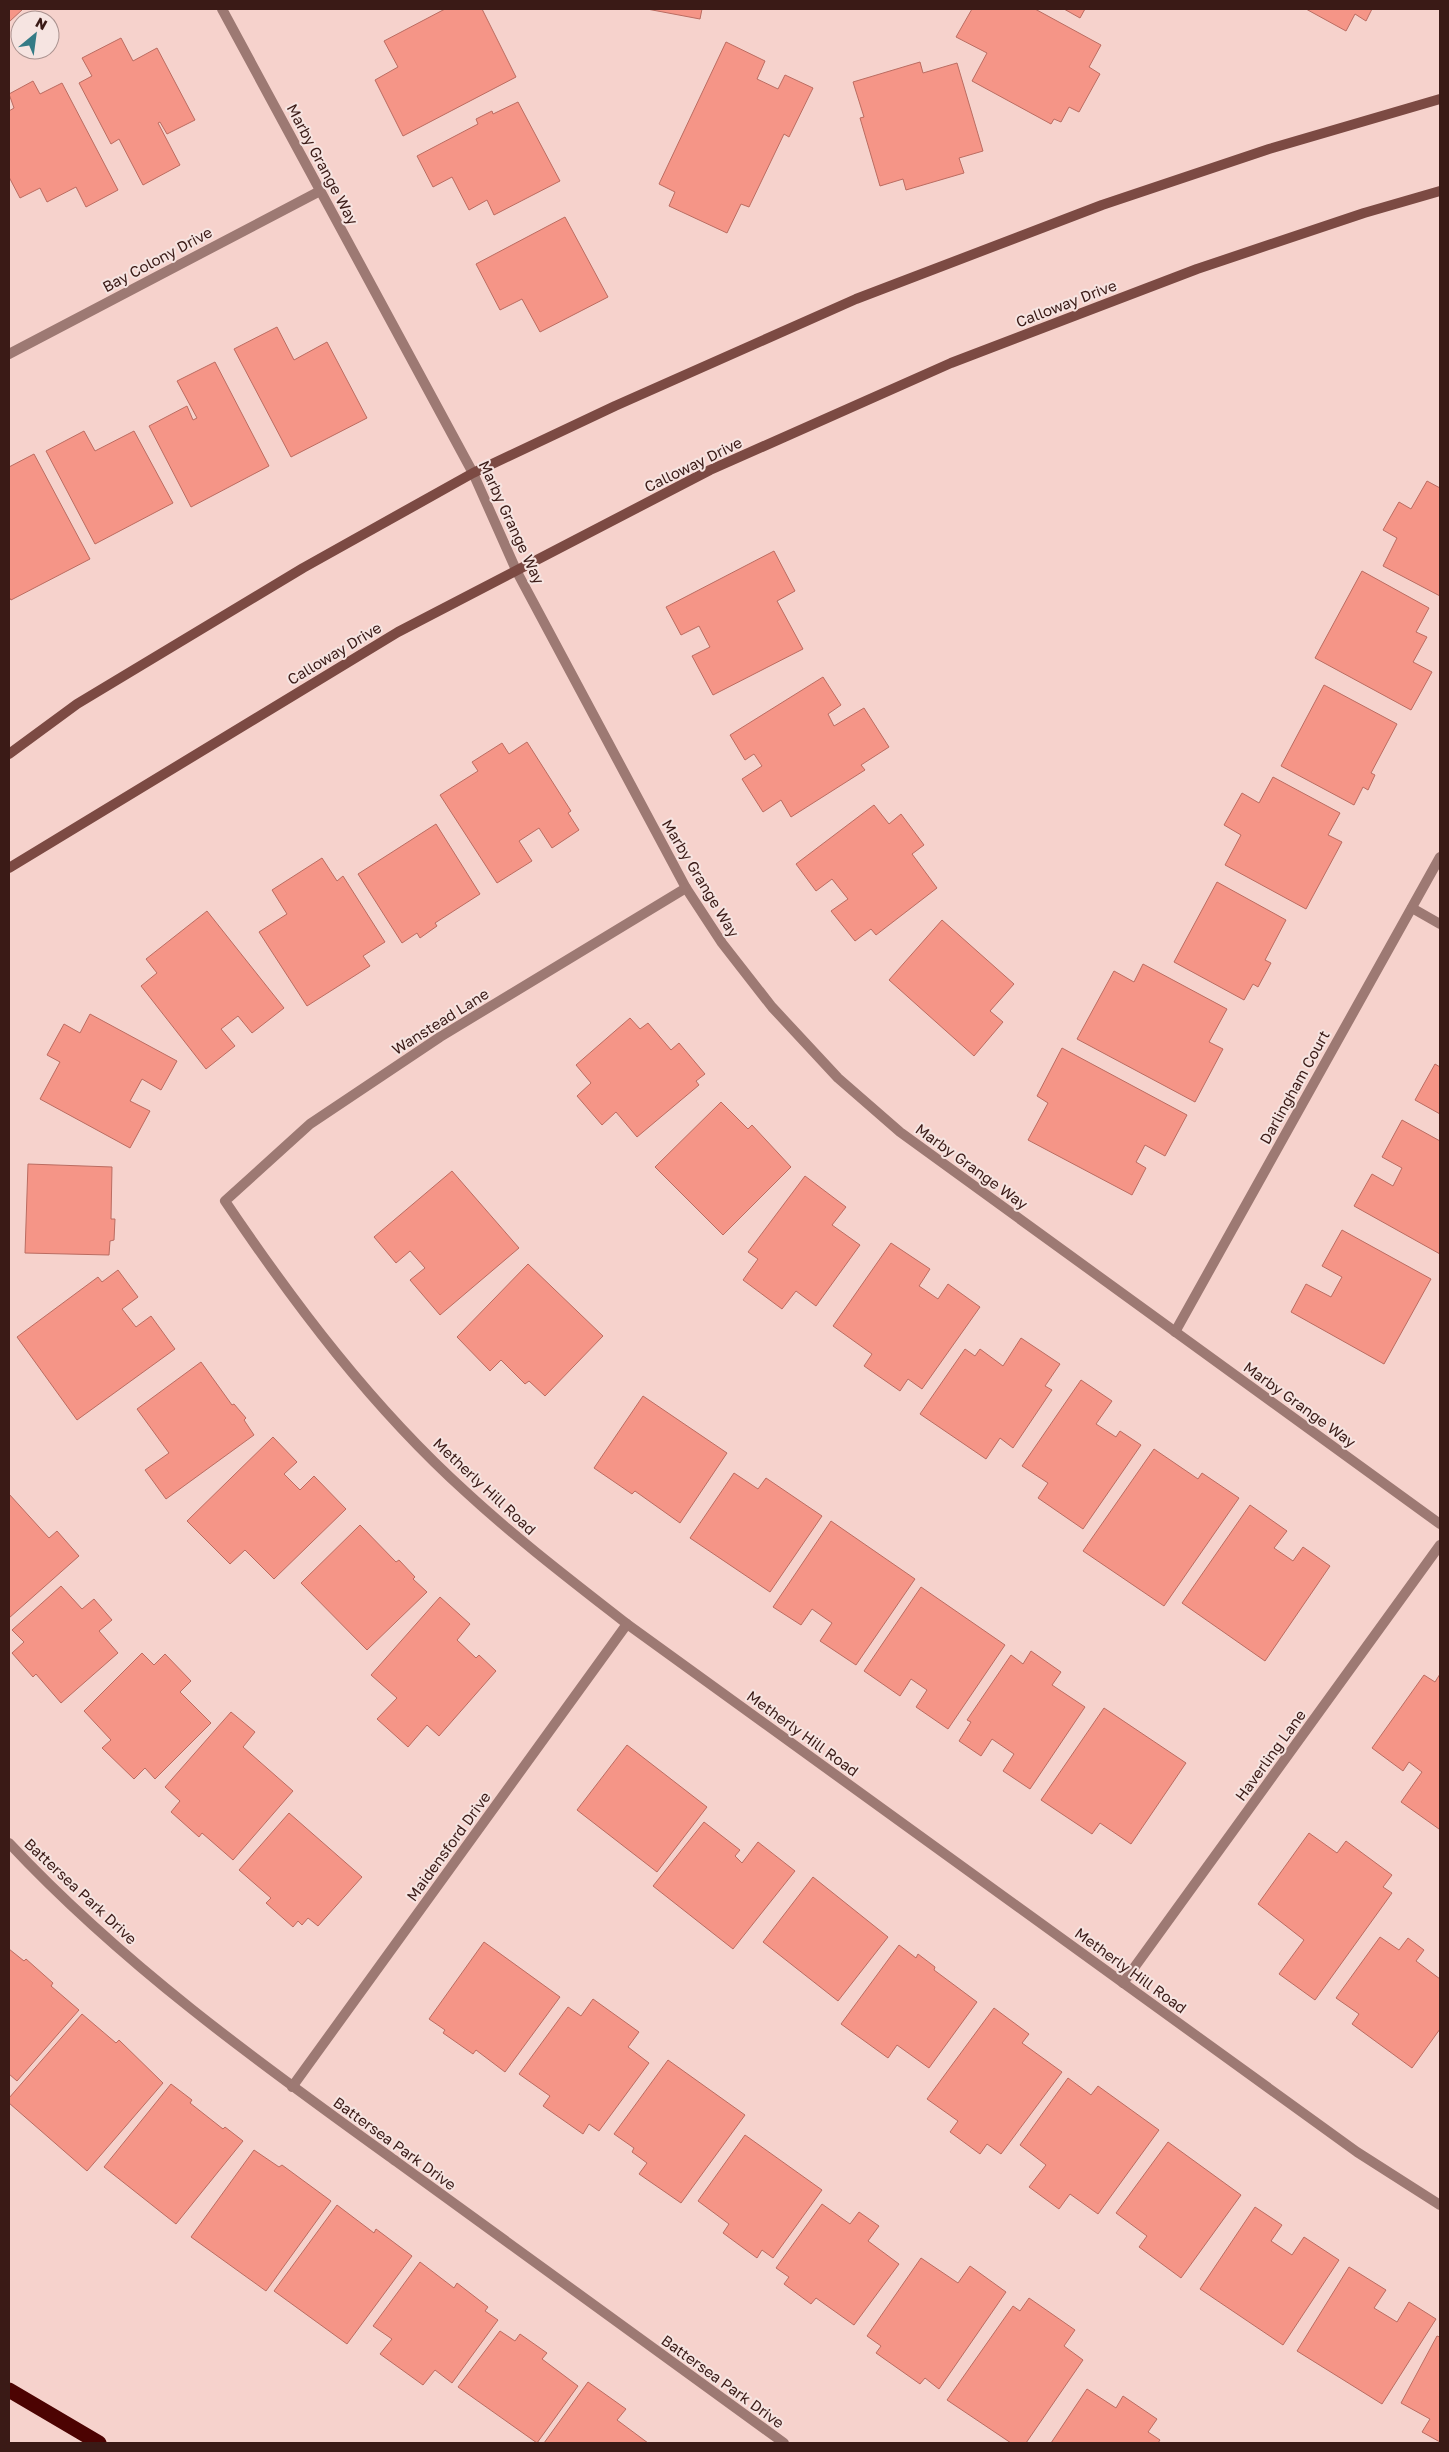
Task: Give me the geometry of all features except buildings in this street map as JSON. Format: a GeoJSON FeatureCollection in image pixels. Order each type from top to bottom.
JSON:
{"type":"FeatureCollection","features":[{"type":"Feature","properties":{"kind":"highway"},"geometry":{"type":"LineString","coordinates":[[9,2390],[99,2443]]}},
{"type":"Feature","properties":{"kind":"main road"},"geometry":{"type":"LineString","coordinates":[[9,754],[93,694],[302,568],[473,473],[615,406],[856,299],[1102,205],[1268,149],[1440,99]]}},
{"type":"Feature","properties":{"kind":"main road","name":"Calloway Drive"},"geometry":{"type":"LineString","coordinates":[[9,868],[398,632],[517,572],[710,470],[951,363],[1197,269],[1355,216],[1440,191]]}},
{"type":"Feature","properties":{"kind":"street","name":"Marby Grange Way"},"geometry":{"type":"LineString","coordinates":[[222,9],[473,473],[517,572],[686,888],[722,943],[772,1007],[838,1078],[900,1132],[1440,1524]]}},
{"type":"Feature","properties":{"kind":"street","name":"Bay Colony Drive"},"geometry":{"type":"LineString","coordinates":[[9,354],[320,191]]}},
{"type":"Feature","properties":{"kind":"street","name":"Darlingham Court"},"geometry":{"type":"LineString","coordinates":[[1175,1332],[1440,857]]}},
{"type":"Feature","properties":{"kind":"street","name":"Wanstead Lane"},"geometry":{"type":"LineString","coordinates":[[225,1201],[310,1124],[440,1036],[686,888]]}},
{"type":"Feature","properties":{"kind":"street"},"geometry":{"type":"LineString","coordinates":[[1412,908],[1440,924]]}},
{"type":"Feature","properties":{"kind":"street","name":"Metherly Hill Road"},"geometry":{"type":"LineString","coordinates":[[225,1201],[278,1279],[336,1354],[398,1424],[465,1492],[522,1541],[627,1624],[1357,2152],[1440,2206]]}},
{"type":"Feature","properties":{"kind":"street","name":"Haverling Lane"},"geometry":{"type":"LineString","coordinates":[[1123,1983],[1440,1545]]}},
{"type":"Feature","properties":{"kind":"street","name":"Maidensford Drive"},"geometry":{"type":"LineString","coordinates":[[292,2087],[627,1624]]}},
{"type":"Feature","properties":{"kind":"street","name":"Battersea Park Drive"},"geometry":{"type":"LineString","coordinates":[[9,1843],[106,1938],[189,2008],[292,2087],[784,2443]]}}]}
